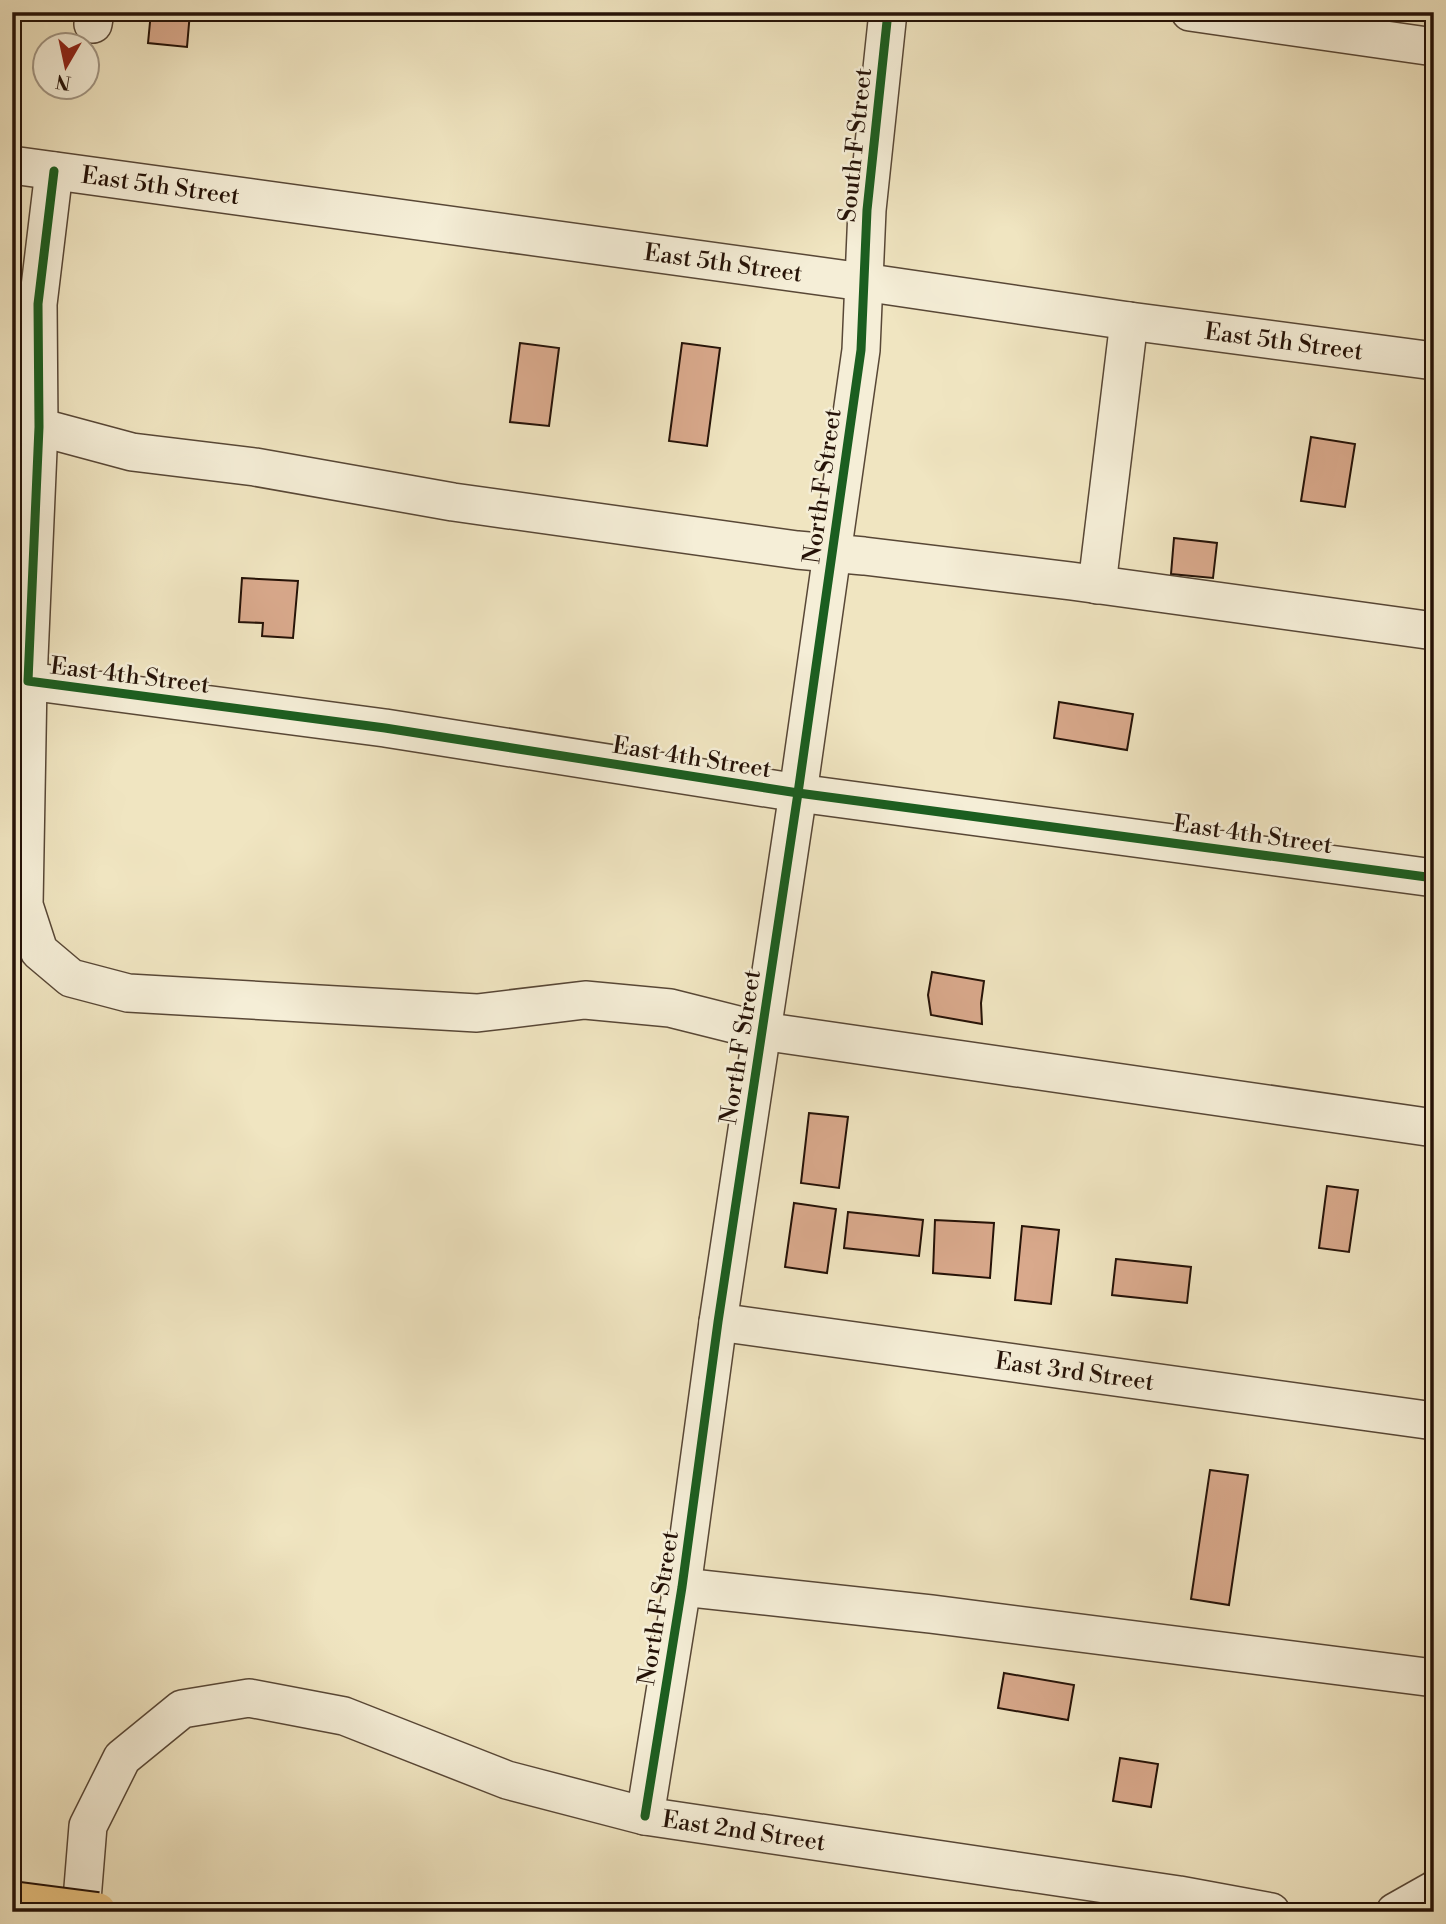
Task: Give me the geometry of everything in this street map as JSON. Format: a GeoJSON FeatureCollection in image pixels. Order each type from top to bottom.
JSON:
{"type":"FeatureCollection","features":[{"type":"Feature","properties":{"kind":"highway"},"geometry":{"type":"LineString","coordinates":[[12,1902],[97,1912]]}},
{"type":"Feature","properties":{"kind":"street","name":"South F Street"},"geometry":{"type":"LineString","coordinates":[[863,282],[867,209],[888,12]]}},
{"type":"Feature","properties":{"kind":"street"},"geometry":{"type":"LineString","coordinates":[[1190,12],[1434,47]]}},
{"type":"Feature","properties":{"kind":"street","name":"East 5th Street"},"geometry":{"type":"LineString","coordinates":[[36,169],[1434,361]]}},
{"type":"Feature","properties":{"kind":"street"},"geometry":{"type":"LineString","coordinates":[[36,169],[39,427],[28,681],[24,905],[39,951],[71,978],[128,993],[477,1013],[585,1000],[670,1008],[762,1031],[1434,1128]]}},
{"type":"Feature","properties":{"kind":"street","name":"North F Street"},"geometry":{"type":"LineString","coordinates":[[645,1816],[682,1587],[718,1322],[798,793],[861,350],[863,282]]}},
{"type":"Feature","properties":{"kind":"street"},"geometry":{"type":"LineString","coordinates":[[1097,585],[1129,321]]}},
{"type":"Feature","properties":{"kind":"street"},"geometry":{"type":"LineString","coordinates":[[39,427],[132,452],[255,467],[453,502],[797,550],[1097,585],[1434,631]]}},
{"type":"Feature","properties":{"kind":"street","name":"East 4th Street"},"geometry":{"type":"LineString","coordinates":[[28,681],[385,728],[798,793],[1434,878]]}},
{"type":"Feature","properties":{"kind":"street","name":"East 3rd Street"},"geometry":{"type":"LineString","coordinates":[[718,1322],[1434,1421]]}},
{"type":"Feature","properties":{"kind":"street"},"geometry":{"type":"LineString","coordinates":[[682,1587],[931,1614],[1434,1678]]}},
{"type":"Feature","properties":{"kind":"street","name":"East 2nd Street"},"geometry":{"type":"LineString","coordinates":[[81,1912],[88,1826],[122,1758],[182,1709],[249,1698],[344,1716],[507,1780],[645,1816],[1166,1893],[1271,1912]]}},
{"type":"Feature","properties":{"kind":"street"},"geometry":{"type":"LineString","coordinates":[[1395,1912],[1434,1891]]}},
{"type":"Feature","properties":{"kind":"building"},"geometry":{"type":"Polygon","coordinates":[[[151,12],[190,12],[187,47],[148,43],[151,12]]]}},
{"type":"Feature","properties":{"kind":"building"},"geometry":{"type":"Polygon","coordinates":[[[520,343],[559,348],[549,426],[510,422],[520,343]]]}},
{"type":"Feature","properties":{"kind":"building"},"geometry":{"type":"Polygon","coordinates":[[[682,343],[720,348],[707,446],[669,441],[682,343]]]}},
{"type":"Feature","properties":{"kind":"building"},"geometry":{"type":"Polygon","coordinates":[[[1311,437],[1355,444],[1345,507],[1301,501],[1311,437]]]}},
{"type":"Feature","properties":{"kind":"building"},"geometry":{"type":"Polygon","coordinates":[[[1174,538],[1217,543],[1213,578],[1171,574],[1174,538]]]}},
{"type":"Feature","properties":{"kind":"building"},"geometry":{"type":"Polygon","coordinates":[[[242,578],[298,581],[293,638],[262,636],[263,623],[239,622],[242,578]]]}},
{"type":"Feature","properties":{"kind":"building"},"geometry":{"type":"Polygon","coordinates":[[[1059,702],[1133,714],[1127,750],[1054,738],[1059,702]]]}},
{"type":"Feature","properties":{"kind":"building"},"geometry":{"type":"Polygon","coordinates":[[[932,972],[984,981],[982,1024],[931,1015],[928,995],[932,972]]]}},
{"type":"Feature","properties":{"kind":"building"},"geometry":{"type":"Polygon","coordinates":[[[809,1113],[848,1117],[839,1188],[801,1183],[809,1113]]]}},
{"type":"Feature","properties":{"kind":"building"},"geometry":{"type":"Polygon","coordinates":[[[1327,1186],[1358,1190],[1349,1252],[1319,1248],[1327,1186]]]}},
{"type":"Feature","properties":{"kind":"building"},"geometry":{"type":"Polygon","coordinates":[[[794,1203],[836,1209],[827,1273],[785,1267],[794,1203]]]}},
{"type":"Feature","properties":{"kind":"building"},"geometry":{"type":"Polygon","coordinates":[[[848,1212],[923,1220],[919,1256],[844,1248],[848,1212]]]}},
{"type":"Feature","properties":{"kind":"building"},"geometry":{"type":"Polygon","coordinates":[[[935,1220],[994,1223],[990,1278],[933,1273],[935,1220]]]}},
{"type":"Feature","properties":{"kind":"building"},"geometry":{"type":"Polygon","coordinates":[[[1022,1226],[1059,1230],[1051,1304],[1015,1300],[1022,1226]]]}},
{"type":"Feature","properties":{"kind":"building"},"geometry":{"type":"Polygon","coordinates":[[[1116,1259],[1191,1267],[1187,1303],[1112,1295],[1116,1259]]]}},
{"type":"Feature","properties":{"kind":"building"},"geometry":{"type":"Polygon","coordinates":[[[1210,1470],[1248,1475],[1229,1605],[1191,1599],[1210,1470]]]}},
{"type":"Feature","properties":{"kind":"building"},"geometry":{"type":"Polygon","coordinates":[[[1004,1673],[1074,1685],[1068,1720],[998,1708],[1004,1673]]]}},
{"type":"Feature","properties":{"kind":"building"},"geometry":{"type":"Polygon","coordinates":[[[1120,1758],[1158,1764],[1151,1807],[1113,1801],[1120,1758]]]}},
{"type":"Feature","properties":{"kind":"cycle path"},"geometry":{"type":"LineString","coordinates":[[645,1816],[682,1587],[718,1322],[798,793],[861,350],[867,210],[888,12]]}},
{"type":"Feature","properties":{"kind":"cycle path"},"geometry":{"type":"LineString","coordinates":[[54,171],[38,304],[39,427],[28,681],[385,728],[798,793],[1434,878]]}}]}
